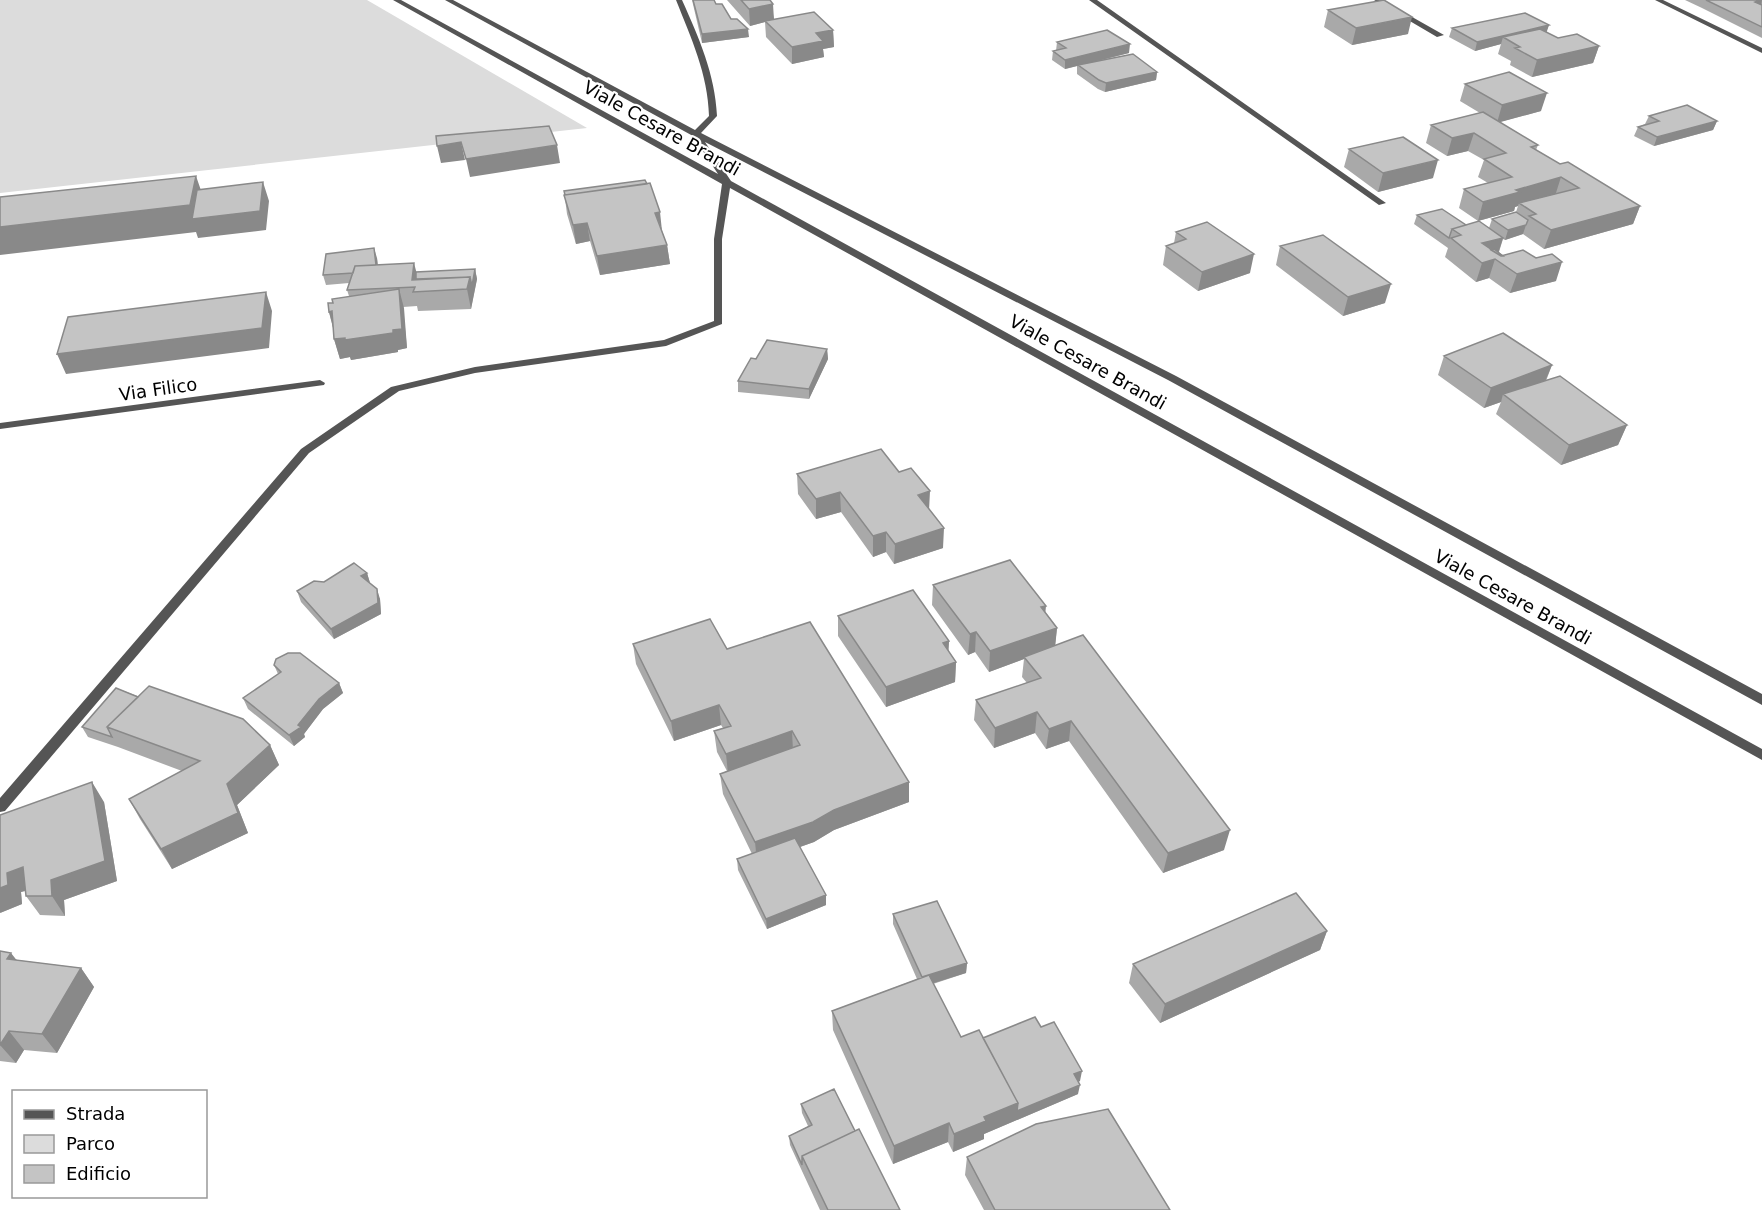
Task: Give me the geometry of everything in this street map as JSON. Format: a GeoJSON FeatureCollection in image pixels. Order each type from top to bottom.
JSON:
{"type":"FeatureCollection","features":[{"type":"Feature","properties":{"kind":"street","name":"Viale Cesare Brandi"},"geometry":{"type":"LineString","coordinates":[[396,0],[1762,754]]}},
{"type":"Feature","properties":{"kind":"street","name":"Viale Cesare Brandi"},"geometry":{"type":"LineString","coordinates":[[448,0],[696,134],[1172,378],[1762,700]]}},
{"type":"Feature","properties":{"kind":"street"},"geometry":{"type":"LineString","coordinates":[[0,807],[305,451],[395,389],[475,370],[666,343],[718,322],[718,240],[727,182],[696,134],[713,116],[714,97],[695,38],[679,0]]}},
{"type":"Feature","properties":{"kind":"street"},"geometry":{"type":"LineString","coordinates":[[1092,0],[1382,203]]}},
{"type":"Feature","properties":{"kind":"street"},"geometry":{"type":"LineString","coordinates":[[1377,0],[1440,35]]}},
{"type":"Feature","properties":{"kind":"street"},"geometry":{"type":"LineString","coordinates":[[1658,0],[1762,51]]}},
{"type":"Feature","properties":{"kind":"street","name":"Via Filico"},"geometry":{"type":"LineString","coordinates":[[0,426],[320,383]]}},
{"type":"Feature","properties":{"kind":"green space"},"geometry":{"type":"Polygon","coordinates":[[[0,0],[367,0],[587,128],[0,193],[0,0]]]}},
{"type":"Feature","properties":{"kind":"building"},"geometry":{"type":"Polygon","coordinates":[[[693,0],[714,0],[716,4],[722,4],[731,19],[737,19],[748,29],[702,34],[693,0]]]}},
{"type":"Feature","properties":{"kind":"building"},"geometry":{"type":"Polygon","coordinates":[[[741,0],[770,0],[773,4],[749,9],[741,0]]]}},
{"type":"Feature","properties":{"kind":"building"},"geometry":{"type":"Polygon","coordinates":[[[1384,0],[1412,17],[1356,28],[1328,10],[1384,0]]]}},
{"type":"Feature","properties":{"kind":"building"},"geometry":{"type":"Polygon","coordinates":[[[1706,0],[1760,0],[1755,2],[1762,5],[1762,27],[1706,0]]]}},
{"type":"Feature","properties":{"kind":"building"},"geometry":{"type":"Polygon","coordinates":[[[814,12],[833,30],[816,33],[823,41],[792,47],[765,21],[814,12]]]}},
{"type":"Feature","properties":{"kind":"building"},"geometry":{"type":"Polygon","coordinates":[[[1525,13],[1549,25],[1477,42],[1452,28],[1525,13]]]}},
{"type":"Feature","properties":{"kind":"building"},"geometry":{"type":"Polygon","coordinates":[[[1540,29],[1558,38],[1577,34],[1599,46],[1537,60],[1515,48],[1520,47],[1503,37],[1540,29]]]}},
{"type":"Feature","properties":{"kind":"building"},"geometry":{"type":"Polygon","coordinates":[[[1107,30],[1130,44],[1065,60],[1053,51],[1066,48],[1057,42],[1107,30]]]}},
{"type":"Feature","properties":{"kind":"building"},"geometry":{"type":"Polygon","coordinates":[[[1133,54],[1157,72],[1106,83],[1078,65],[1133,54]]]}},
{"type":"Feature","properties":{"kind":"building"},"geometry":{"type":"Polygon","coordinates":[[[1509,72],[1547,93],[1502,105],[1465,84],[1509,72]]]}},
{"type":"Feature","properties":{"kind":"building"},"geometry":{"type":"Polygon","coordinates":[[[1687,105],[1717,121],[1657,137],[1638,127],[1659,121],[1649,116],[1687,105]]]}},
{"type":"Feature","properties":{"kind":"building"},"geometry":{"type":"Polygon","coordinates":[[[1483,112],[1538,145],[1531,147],[1560,164],[1568,162],[1640,206],[1551,230],[1529,216],[1536,214],[1519,203],[1579,188],[1561,177],[1483,202],[1464,189],[1512,177],[1484,159],[1506,153],[1474,133],[1452,138],[1431,125],[1483,112]]]}},
{"type":"Feature","properties":{"kind":"building"},"geometry":{"type":"Polygon","coordinates":[[[549,126],[557,145],[466,159],[461,142],[437,146],[436,136],[549,126]]]}},
{"type":"Feature","properties":{"kind":"building"},"geometry":{"type":"Polygon","coordinates":[[[1403,137],[1438,160],[1383,173],[1349,149],[1403,137]]]}},
{"type":"Feature","properties":{"kind":"building"},"geometry":{"type":"Polygon","coordinates":[[[196,176],[190,205],[0,227],[0,197],[196,176]]]}},
{"type":"Feature","properties":{"kind":"building"},"geometry":{"type":"Polygon","coordinates":[[[645,180],[647,184],[565,195],[564,191],[645,180]]]}},
{"type":"Feature","properties":{"kind":"building"},"geometry":{"type":"Polygon","coordinates":[[[263,182],[260,211],[192,219],[197,190],[263,182]]]}},
{"type":"Feature","properties":{"kind":"building"},"geometry":{"type":"Polygon","coordinates":[[[650,183],[660,212],[655,213],[667,245],[597,256],[587,223],[573,225],[564,195],[650,183]]]}},
{"type":"Feature","properties":{"kind":"building"},"geometry":{"type":"Polygon","coordinates":[[[1442,209],[1466,225],[1452,229],[1449,238],[1417,215],[1442,209]]]}},
{"type":"Feature","properties":{"kind":"building"},"geometry":{"type":"Polygon","coordinates":[[[1516,212],[1528,220],[1526,225],[1508,230],[1492,219],[1516,212]]]}},
{"type":"Feature","properties":{"kind":"building"},"geometry":{"type":"Polygon","coordinates":[[[1479,221],[1503,238],[1482,243],[1501,256],[1523,250],[1536,258],[1552,254],[1562,262],[1517,274],[1495,259],[1482,263],[1451,238],[1461,235],[1452,229],[1479,221]]]}},
{"type":"Feature","properties":{"kind":"building"},"geometry":{"type":"Polygon","coordinates":[[[1207,222],[1254,254],[1202,272],[1166,246],[1186,239],[1176,232],[1207,222]]]}},
{"type":"Feature","properties":{"kind":"building"},"geometry":{"type":"Polygon","coordinates":[[[1323,235],[1391,284],[1348,297],[1280,246],[1323,235]]]}},
{"type":"Feature","properties":{"kind":"building"},"geometry":{"type":"Polygon","coordinates":[[[374,248],[376,265],[355,266],[353,273],[323,275],[326,254],[374,248]]]}},
{"type":"Feature","properties":{"kind":"building"},"geometry":{"type":"Polygon","coordinates":[[[414,263],[412,280],[470,277],[467,289],[413,292],[415,287],[347,290],[355,266],[414,263]]]}},
{"type":"Feature","properties":{"kind":"building"},"geometry":{"type":"Polygon","coordinates":[[[475,269],[472,286],[470,277],[416,279],[416,272],[475,269]]]}},
{"type":"Feature","properties":{"kind":"building"},"geometry":{"type":"Polygon","coordinates":[[[399,289],[402,329],[393,330],[393,333],[345,340],[345,338],[334,339],[332,311],[329,312],[328,303],[333,303],[332,299],[399,289]]]}},
{"type":"Feature","properties":{"kind":"building"},"geometry":{"type":"Polygon","coordinates":[[[266,292],[262,328],[57,354],[68,317],[266,292]]]}},
{"type":"Feature","properties":{"kind":"building"},"geometry":{"type":"Polygon","coordinates":[[[1503,333],[1552,365],[1491,388],[1444,356],[1503,333]]]}},
{"type":"Feature","properties":{"kind":"building"},"geometry":{"type":"Polygon","coordinates":[[[767,340],[827,349],[809,389],[738,381],[751,358],[756,359],[767,340]]]}},
{"type":"Feature","properties":{"kind":"building"},"geometry":{"type":"Polygon","coordinates":[[[1560,376],[1627,425],[1569,445],[1503,394],[1560,376]]]}},
{"type":"Feature","properties":{"kind":"building"},"geometry":{"type":"Polygon","coordinates":[[[881,449],[899,472],[911,468],[930,491],[918,495],[944,528],[895,544],[886,532],[873,536],[840,492],[816,499],[797,474],[881,449]]]}},
{"type":"Feature","properties":{"kind":"building"},"geometry":{"type":"Polygon","coordinates":[[[1010,560],[1046,606],[1041,607],[1057,628],[990,651],[976,632],[970,634],[933,585],[1010,560]]]}},
{"type":"Feature","properties":{"kind":"building"},"geometry":{"type":"Polygon","coordinates":[[[354,563],[367,573],[361,576],[377,589],[378,603],[331,629],[297,591],[314,581],[324,582],[354,563]]]}},
{"type":"Feature","properties":{"kind":"building"},"geometry":{"type":"Polygon","coordinates":[[[913,590],[949,641],[943,643],[956,662],[886,687],[838,616],[913,590]]]}},
{"type":"Feature","properties":{"kind":"building"},"geometry":{"type":"Polygon","coordinates":[[[710,619],[727,649],[810,622],[909,782],[834,810],[813,822],[755,842],[720,774],[800,745],[792,731],[726,754],[714,731],[731,726],[719,705],[671,721],[633,644],[710,619]]]}},
{"type":"Feature","properties":{"kind":"building"},"geometry":{"type":"Polygon","coordinates":[[[1083,635],[1230,830],[1168,853],[1071,721],[1049,729],[1037,712],[995,728],[976,700],[1041,678],[1024,657],[1083,635]]]}},
{"type":"Feature","properties":{"kind":"building"},"geometry":{"type":"Polygon","coordinates":[[[288,653],[300,653],[339,683],[319,699],[298,725],[301,727],[289,735],[243,698],[281,672],[274,665],[276,659],[288,653]]]}},
{"type":"Feature","properties":{"kind":"building"},"geometry":{"type":"Polygon","coordinates":[[[149,686],[243,719],[270,745],[227,784],[238,813],[161,849],[129,799],[200,761],[107,727],[149,686]]]}},
{"type":"Feature","properties":{"kind":"building"},"geometry":{"type":"Polygon","coordinates":[[[116,688],[138,697],[107,727],[112,737],[82,727],[116,688]]]}},
{"type":"Feature","properties":{"kind":"building"},"geometry":{"type":"Polygon","coordinates":[[[92,782],[105,861],[51,880],[52,896],[26,896],[23,867],[7,873],[8,885],[0,888],[0,815],[92,782]]]}},
{"type":"Feature","properties":{"kind":"building"},"geometry":{"type":"Polygon","coordinates":[[[795,838],[826,895],[766,919],[737,859],[795,838]]]}},
{"type":"Feature","properties":{"kind":"building"},"geometry":{"type":"Polygon","coordinates":[[[1296,893],[1327,931],[1165,1004],[1133,964],[1296,893]]]}},
{"type":"Feature","properties":{"kind":"building"},"geometry":{"type":"Polygon","coordinates":[[[937,901],[967,963],[922,977],[893,914],[937,901]]]}},
{"type":"Feature","properties":{"kind":"building"},"geometry":{"type":"Polygon","coordinates":[[[0,951],[11,953],[7,959],[81,968],[42,1034],[9,1031],[0,1045],[0,951]]]}},
{"type":"Feature","properties":{"kind":"building"},"geometry":{"type":"Polygon","coordinates":[[[929,975],[961,1037],[979,1030],[1018,1103],[984,1117],[986,1121],[954,1134],[949,1123],[894,1146],[832,1011],[929,975]]]}},
{"type":"Feature","properties":{"kind":"building"},"geometry":{"type":"Polygon","coordinates":[[[1035,1017],[1041,1027],[1054,1022],[1082,1071],[1074,1074],[1080,1085],[1017,1111],[1018,1103],[983,1038],[1035,1017]]]}},
{"type":"Feature","properties":{"kind":"building"},"geometry":{"type":"Polygon","coordinates":[[[834,1089],[855,1131],[802,1156],[802,1165],[789,1136],[812,1125],[801,1104],[834,1089]]]}},
{"type":"Feature","properties":{"kind":"building"},"geometry":{"type":"Polygon","coordinates":[[[1108,1109],[1170,1210],[995,1210],[967,1157],[1036,1124],[1108,1109]]]}},
{"type":"Feature","properties":{"kind":"building"},"geometry":{"type":"Polygon","coordinates":[[[859,1129],[900,1210],[828,1210],[802,1156],[859,1129]]]}}]}
